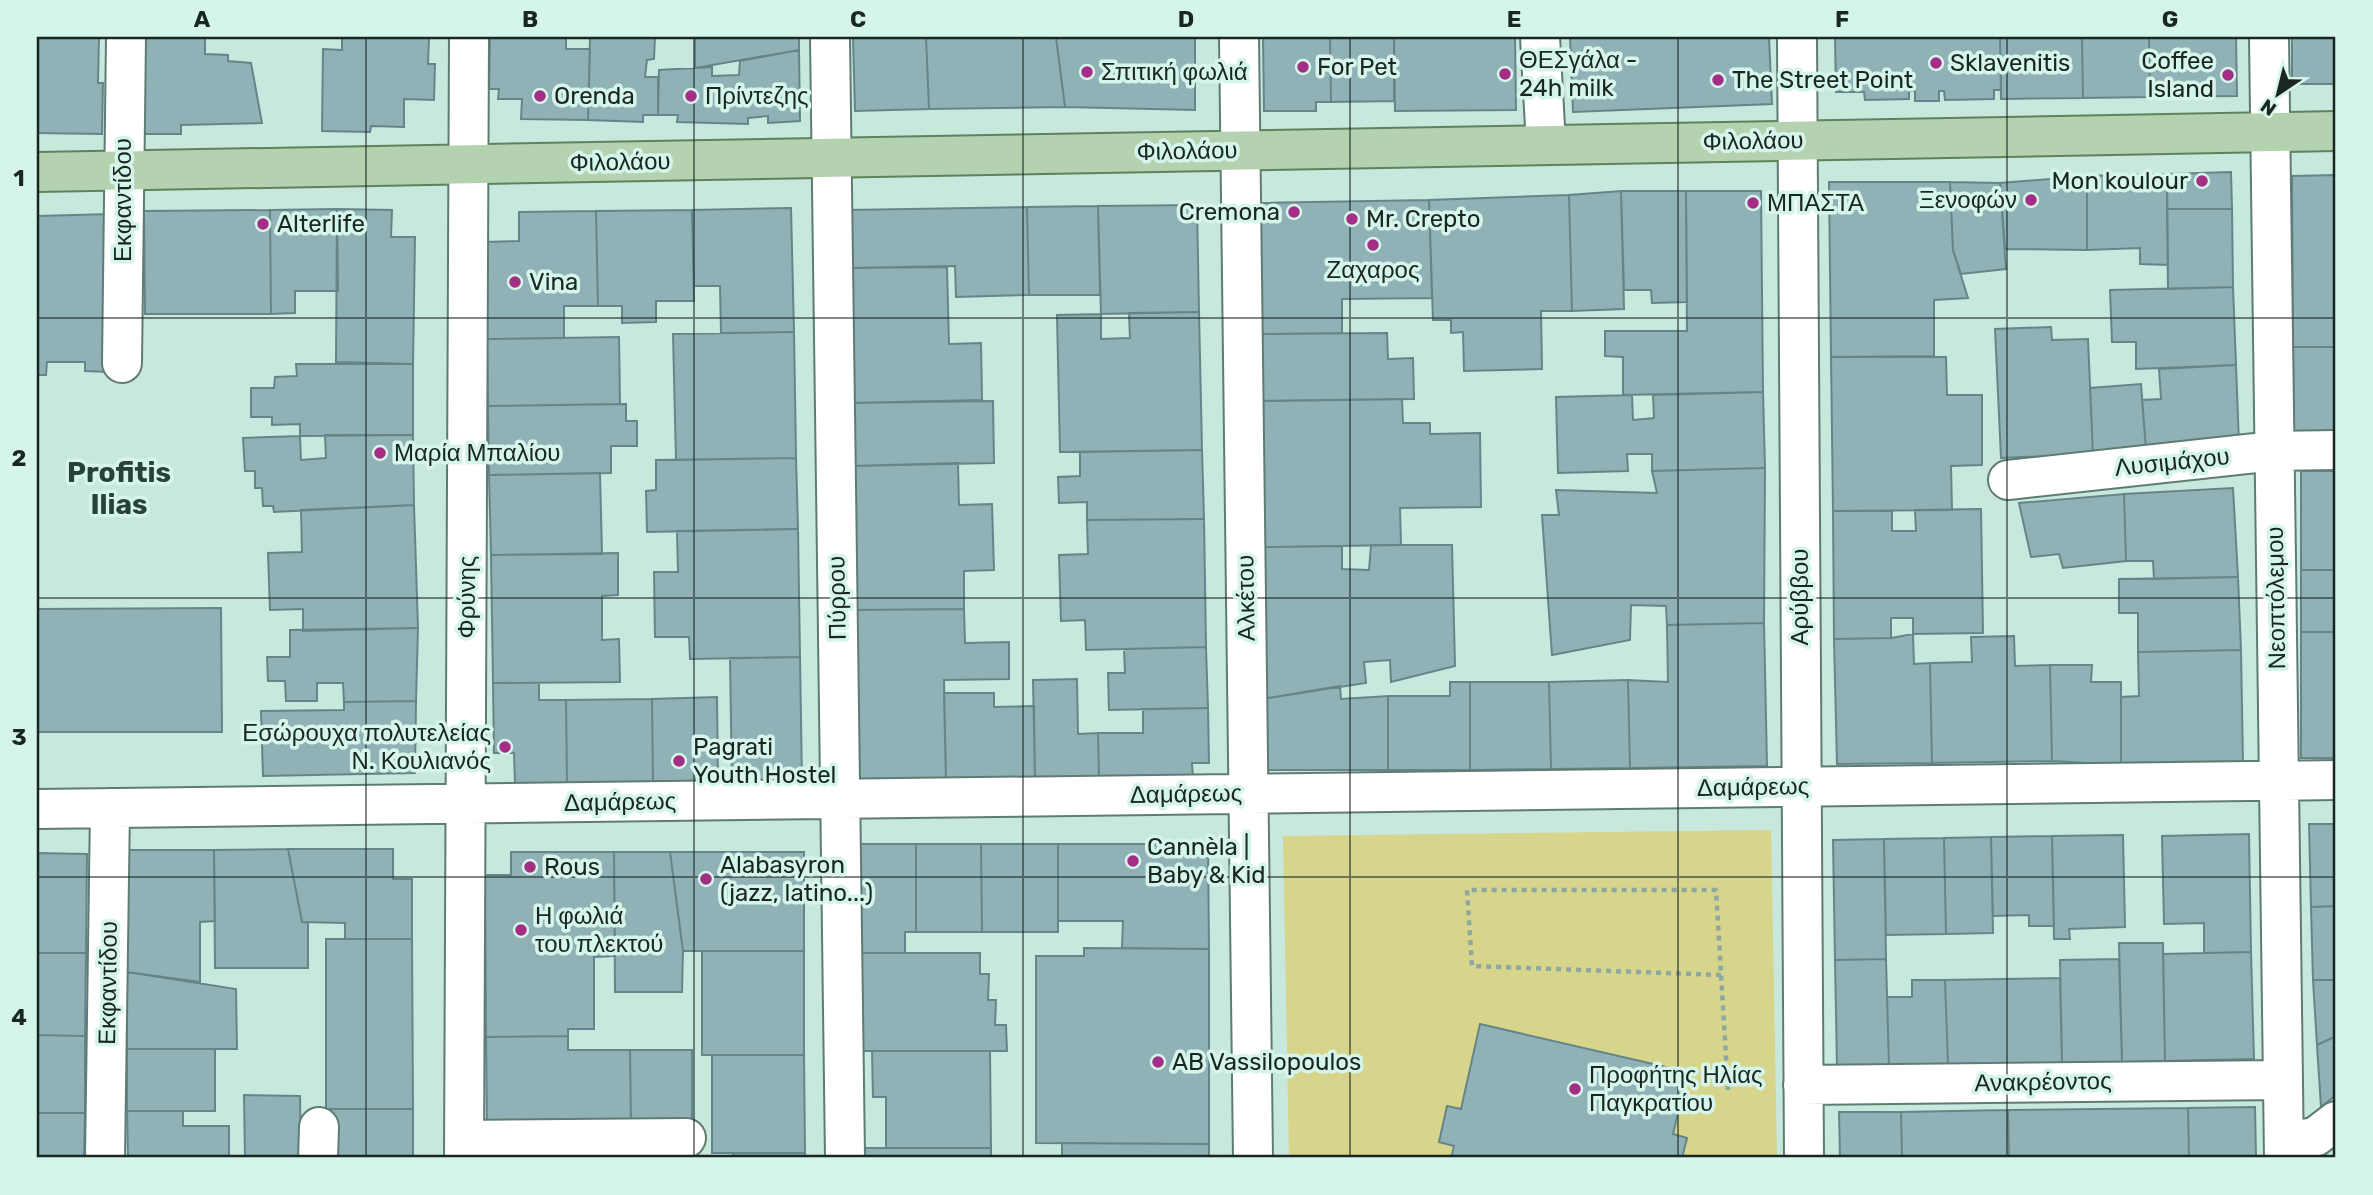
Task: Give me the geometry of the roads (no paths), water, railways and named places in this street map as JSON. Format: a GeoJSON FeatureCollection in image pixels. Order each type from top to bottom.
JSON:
{"type":"FeatureCollection","features":[{"type":"Feature","properties":{"kind":"main road","name":"Φιλολάου"},"geometry":{"type":"LineString","coordinates":[[37,172],[2336,131]]}},
{"type":"Feature","properties":{"kind":"street","name":"Εκφαντίδου"},"geometry":{"type":"LineString","coordinates":[[122,363],[122,170],[126,37]]}},
{"type":"Feature","properties":{"kind":"street","name":"Φρύνης"},"geometry":{"type":"LineString","coordinates":[[464,1149],[469,37]]}},
{"type":"Feature","properties":{"kind":"street","name":"Πύρρου"},"geometry":{"type":"LineString","coordinates":[[830,37],[845,1158]]}},
{"type":"Feature","properties":{"kind":"street","name":"Αλκέτου"},"geometry":{"type":"LineString","coordinates":[[1238,37],[1253,1158]]}},
{"type":"Feature","properties":{"kind":"street"},"geometry":{"type":"LineString","coordinates":[[1540,37],[1546,145]]}},
{"type":"Feature","properties":{"kind":"street","name":"Αρύββου"},"geometry":{"type":"LineString","coordinates":[[1797,37],[1804,1158]]}},
{"type":"Feature","properties":{"kind":"street","name":"Νεοπτόλεμου"},"geometry":{"type":"LineString","coordinates":[[2269,37],[2284,1150]]}},
{"type":"Feature","properties":{"kind":"street","name":"Λυσιμάχου"},"geometry":{"type":"LineString","coordinates":[[2008,480],[2274,451],[2336,450]]}},
{"type":"Feature","properties":{"kind":"street","name":"Δαμάρεως"},"geometry":{"type":"LineString","coordinates":[[37,809],[2336,779]]}},
{"type":"Feature","properties":{"kind":"street","name":"Εκφαντίδου"},"geometry":{"type":"LineString","coordinates":[[105,1158],[110,808]]}},
{"type":"Feature","properties":{"kind":"street","name":"Ανακρέοντος"},"geometry":{"type":"LineString","coordinates":[[1803,1085],[2283,1080]]}},
{"type":"Feature","properties":{"kind":"street"},"geometry":{"type":"LineString","coordinates":[[2284,1150],[2315,1137],[2336,1121]]}},
{"type":"Feature","properties":{"kind":"street"},"geometry":{"type":"LineString","coordinates":[[464,1149],[687,1138]]}},
{"type":"Feature","properties":{"kind":"place","name":"Sklavenitis"},"geometry":{"type":"Point","coordinates":[1936,63]}},
{"type":"Feature","properties":{"kind":"place","name":"For Pet"},"geometry":{"type":"Point","coordinates":[1303,67]}},
{"type":"Feature","properties":{"kind":"place","name":"Σπιτική φωλιά"},"geometry":{"type":"Point","coordinates":[1087,72]}},
{"type":"Feature","properties":{"kind":"place","name":"ΘΕΣγάλα - 24h milk"},"geometry":{"type":"Point","coordinates":[1505,74]}},
{"type":"Feature","properties":{"kind":"place","name":"Coffee Island"},"geometry":{"type":"Point","coordinates":[2228,75]}},
{"type":"Feature","properties":{"kind":"place","name":"The Street Point"},"geometry":{"type":"Point","coordinates":[1718,80]}},
{"type":"Feature","properties":{"kind":"place","name":"Orenda"},"geometry":{"type":"Point","coordinates":[540,96]}},
{"type":"Feature","properties":{"kind":"place","name":"Πρίντεζης"},"geometry":{"type":"Point","coordinates":[691,96]}},
{"type":"Feature","properties":{"kind":"place","name":"Mon koulour"},"geometry":{"type":"Point","coordinates":[2202,181]}},
{"type":"Feature","properties":{"kind":"place","name":"Ξενοφών"},"geometry":{"type":"Point","coordinates":[2031,200]}},
{"type":"Feature","properties":{"kind":"place","name":"ΜΠΑΣΤΑ"},"geometry":{"type":"Point","coordinates":[1753,203]}},
{"type":"Feature","properties":{"kind":"place","name":"Cremona"},"geometry":{"type":"Point","coordinates":[1294,212]}},
{"type":"Feature","properties":{"kind":"place","name":"Mr. Crepto"},"geometry":{"type":"Point","coordinates":[1352,219]}},
{"type":"Feature","properties":{"kind":"place","name":"Alterlife"},"geometry":{"type":"Point","coordinates":[263,224]}},
{"type":"Feature","properties":{"kind":"place","name":"Ζαχαρος"},"geometry":{"type":"Point","coordinates":[1373,245]}},
{"type":"Feature","properties":{"kind":"place","name":"Vina"},"geometry":{"type":"Point","coordinates":[515,282]}},
{"type":"Feature","properties":{"kind":"place","name":"Μαρία Μπαλίου"},"geometry":{"type":"Point","coordinates":[380,453]}},
{"type":"Feature","properties":{"kind":"place","name":"Εσώρουχα πολυτελείας Ν. Κουλιανός"},"geometry":{"type":"Point","coordinates":[505,747]}},
{"type":"Feature","properties":{"kind":"place","name":"Pagrati Youth Hostel"},"geometry":{"type":"Point","coordinates":[679,761]}},
{"type":"Feature","properties":{"kind":"place","name":"Cannèla | Baby & Kid"},"geometry":{"type":"Point","coordinates":[1133,861]}},
{"type":"Feature","properties":{"kind":"place","name":"Rous"},"geometry":{"type":"Point","coordinates":[530,867]}},
{"type":"Feature","properties":{"kind":"place","name":"Alabasyron (jazz, latino...)"},"geometry":{"type":"Point","coordinates":[706,879]}},
{"type":"Feature","properties":{"kind":"place","name":"Η φωλιά του πλεκτού"},"geometry":{"type":"Point","coordinates":[521,930]}},
{"type":"Feature","properties":{"kind":"place","name":"AB Vassilopoulos"},"geometry":{"type":"Point","coordinates":[1158,1062]}},
{"type":"Feature","properties":{"kind":"place","name":"Προφήτης Ηλίας Παγκρατίου"},"geometry":{"type":"Point","coordinates":[1575,1089]}},
{"type":"Feature","properties":{"kind":"district","name":"Profitis Ilias"},"geometry":{"type":"Point","coordinates":[119,488]}}]}
